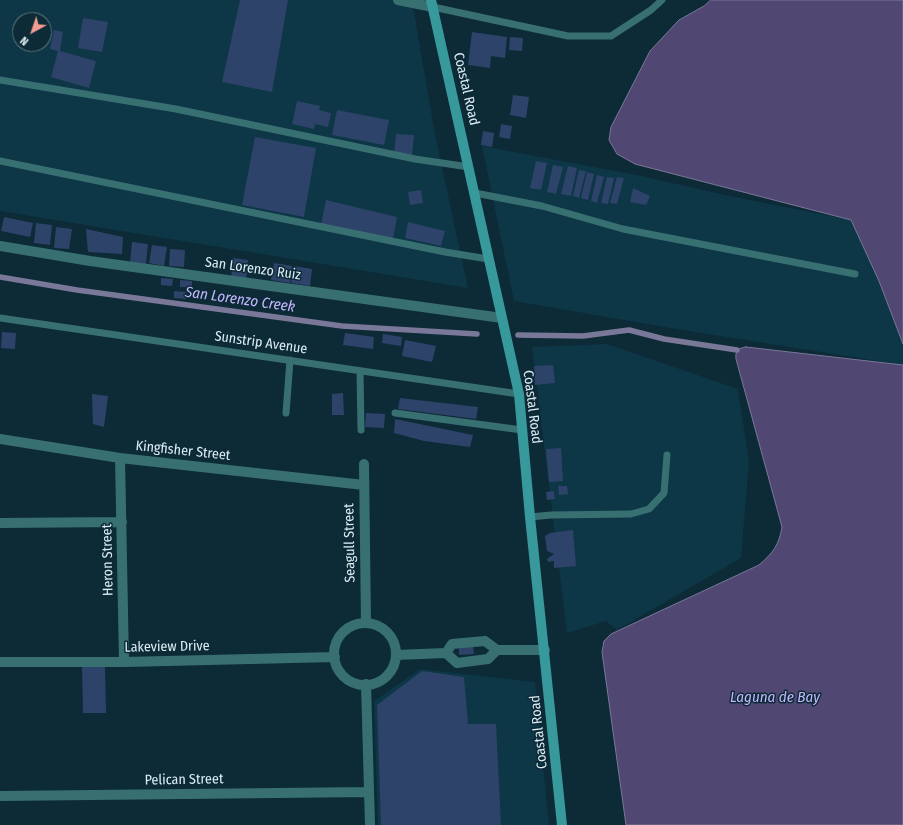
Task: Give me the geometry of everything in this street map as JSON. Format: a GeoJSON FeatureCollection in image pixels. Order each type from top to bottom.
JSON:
{"type":"FeatureCollection","features":[{"type":"Feature","properties":{"kind":"main road","name":"Coastal Road"},"geometry":{"type":"LineString","coordinates":[[432,4],[519,394],[530,517],[562,825]]}},
{"type":"Feature","properties":{"kind":"street"},"geometry":{"type":"LineString","coordinates":[[398,0],[432,4]]}},
{"type":"Feature","properties":{"kind":"street","name":"San Lorenzo Ruiz"},"geometry":{"type":"LineString","coordinates":[[0,246],[90,261],[502,318]]}},
{"type":"Feature","properties":{"kind":"street","name":"Kingfisher Street"},"geometry":{"type":"LineString","coordinates":[[0,440],[120,458],[364,485]]}},
{"type":"Feature","properties":{"kind":"street","name":"Heron Street"},"geometry":{"type":"LineString","coordinates":[[120,458],[124,662]]}},
{"type":"Feature","properties":{"kind":"street","name":"Seagull Street"},"geometry":{"type":"LineString","coordinates":[[364,464],[366,623]]}},
{"type":"Feature","properties":{"kind":"street"},"geometry":{"type":"LineString","coordinates":[[0,522],[122,522]]}},
{"type":"Feature","properties":{"kind":"street"},"geometry":{"type":"LineString","coordinates":[[366,623],[381,627],[389,634],[394,644],[396,655],[393,666],[387,676],[378,682],[366,684],[356,683],[347,678],[340,671],[335,657],[335,645],[344,631],[354,625],[366,623]]}},
{"type":"Feature","properties":{"kind":"street"},"geometry":{"type":"LineString","coordinates":[[446,653],[452,644],[485,640],[497,650],[545,650]]}},
{"type":"Feature","properties":{"kind":"street"},"geometry":{"type":"LineString","coordinates":[[396,655],[446,653],[457,663],[488,659],[497,650]]}},
{"type":"Feature","properties":{"kind":"street","name":"Lakeview Drive"},"geometry":{"type":"LineString","coordinates":[[0,662],[124,662],[335,657]]}},
{"type":"Feature","properties":{"kind":"street"},"geometry":{"type":"LineString","coordinates":[[366,684],[370,825]]}},
{"type":"Feature","properties":{"kind":"street","name":"Pelican Street"},"geometry":{"type":"LineString","coordinates":[[0,796],[369,792]]}},
{"type":"Feature","properties":{"kind":"lane"},"geometry":{"type":"LineString","coordinates":[[432,4],[568,36],[611,36],[651,10],[662,0]]}},
{"type":"Feature","properties":{"kind":"lane"},"geometry":{"type":"LineString","coordinates":[[0,80],[176,109],[408,157],[469,167]]}},
{"type":"Feature","properties":{"kind":"lane"},"geometry":{"type":"LineString","coordinates":[[0,161],[445,252],[488,259]]}},
{"type":"Feature","properties":{"kind":"lane"},"geometry":{"type":"LineString","coordinates":[[475,193],[542,206],[624,230],[855,274]]}},
{"type":"Feature","properties":{"kind":"lane","name":"Sunstrip Avenue"},"geometry":{"type":"LineString","coordinates":[[0,318],[519,394]]}},
{"type":"Feature","properties":{"kind":"lane"},"geometry":{"type":"LineString","coordinates":[[286,413],[290,360]]}},
{"type":"Feature","properties":{"kind":"lane"},"geometry":{"type":"LineString","coordinates":[[360,371],[361,430]]}},
{"type":"Feature","properties":{"kind":"lane"},"geometry":{"type":"LineString","coordinates":[[395,414],[522,430]]}},
{"type":"Feature","properties":{"kind":"lane"},"geometry":{"type":"LineString","coordinates":[[530,517],[551,515],[631,514],[649,509],[664,494],[666,455]]}},
{"type":"Feature","properties":{"kind":"shaded area"},"geometry":{"type":"Polygon","coordinates":[[[0,0],[412,0],[434,129],[468,288],[0,211],[0,0]]]}},
{"type":"Feature","properties":{"kind":"shaded area"},"geometry":{"type":"Polygon","coordinates":[[[482,146],[637,175],[725,195],[851,220],[879,281],[903,344],[903,365],[676,329],[514,301],[482,146]]]}},
{"type":"Feature","properties":{"kind":"shaded area"},"geometry":{"type":"Polygon","coordinates":[[[607,344],[738,389],[749,462],[741,558],[617,630],[606,621],[567,633],[532,347],[607,344]]]}},
{"type":"Feature","properties":{"kind":"shaded area"},"geometry":{"type":"Polygon","coordinates":[[[420,669],[535,682],[549,825],[378,825],[374,701],[420,669]]]}},
{"type":"Feature","properties":{"kind":"water"},"geometry":{"type":"Polygon","coordinates":[[[711,0],[903,0],[903,344],[879,281],[851,220],[635,164],[617,154],[609,140],[611,127],[650,51],[679,20],[704,6],[711,0]]]}},
{"type":"Feature","properties":{"kind":"water","name":"Laguna de Bay"},"geometry":{"type":"Polygon","coordinates":[[[746,347],[903,365],[903,825],[626,825],[602,652],[604,641],[611,634],[759,565],[775,548],[781,533],[782,527],[736,359],[738,350],[746,347]]]}},
{"type":"Feature","properties":{"kind":"building"},"geometry":{"type":"Polygon","coordinates":[[[240,0],[288,0],[272,92],[222,82],[240,0]]]}},
{"type":"Feature","properties":{"kind":"building"},"geometry":{"type":"Polygon","coordinates":[[[83,18],[108,22],[102,52],[78,48],[83,18]]]}},
{"type":"Feature","properties":{"kind":"building"},"geometry":{"type":"Polygon","coordinates":[[[54,30],[63,32],[60,51],[96,61],[89,88],[51,77],[58,51],[52,50],[54,30]]]}},
{"type":"Feature","properties":{"kind":"building"},"geometry":{"type":"Polygon","coordinates":[[[472,32],[507,37],[505,58],[491,56],[490,68],[468,65],[472,32]]]}},
{"type":"Feature","properties":{"kind":"building"},"geometry":{"type":"Polygon","coordinates":[[[510,37],[523,38],[522,51],[509,50],[510,37]]]}},
{"type":"Feature","properties":{"kind":"building"},"geometry":{"type":"Polygon","coordinates":[[[513,95],[529,97],[526,118],[510,115],[513,95]]]}},
{"type":"Feature","properties":{"kind":"building"},"geometry":{"type":"Polygon","coordinates":[[[297,101],[320,106],[319,110],[331,113],[328,127],[315,124],[314,129],[292,124],[297,101]]]}},
{"type":"Feature","properties":{"kind":"building"},"geometry":{"type":"Polygon","coordinates":[[[337,110],[389,120],[384,145],[332,135],[337,110]]]}},
{"type":"Feature","properties":{"kind":"building"},"geometry":{"type":"Polygon","coordinates":[[[501,124],[512,126],[510,139],[499,137],[501,124]]]}},
{"type":"Feature","properties":{"kind":"building"},"geometry":{"type":"Polygon","coordinates":[[[483,131],[494,133],[492,147],[481,145],[483,131]]]}},
{"type":"Feature","properties":{"kind":"building"},"geometry":{"type":"Polygon","coordinates":[[[396,134],[414,135],[412,157],[394,155],[396,134]]]}},
{"type":"Feature","properties":{"kind":"building"},"geometry":{"type":"Polygon","coordinates":[[[255,137],[316,148],[304,217],[242,205],[255,137]]]}},
{"type":"Feature","properties":{"kind":"building"},"geometry":{"type":"Polygon","coordinates":[[[536,161],[547,163],[541,190],[530,188],[536,161]]]}},
{"type":"Feature","properties":{"kind":"building"},"geometry":{"type":"Polygon","coordinates":[[[553,165],[563,167],[556,194],[547,192],[553,165]]]}},
{"type":"Feature","properties":{"kind":"building"},"geometry":{"type":"Polygon","coordinates":[[[568,166],[577,168],[571,196],[561,194],[568,166]]]}},
{"type":"Feature","properties":{"kind":"building"},"geometry":{"type":"Polygon","coordinates":[[[579,170],[586,171],[579,198],[573,196],[579,170]]]}},
{"type":"Feature","properties":{"kind":"building"},"geometry":{"type":"Polygon","coordinates":[[[587,172],[594,174],[588,200],[581,198],[587,172]]]}},
{"type":"Feature","properties":{"kind":"building"},"geometry":{"type":"Polygon","coordinates":[[[597,175],[604,177],[597,203],[591,201],[597,175]]]}},
{"type":"Feature","properties":{"kind":"building"},"geometry":{"type":"Polygon","coordinates":[[[607,177],[614,178],[608,204],[601,203],[607,177]]]}},
{"type":"Feature","properties":{"kind":"building"},"geometry":{"type":"Polygon","coordinates":[[[617,177],[624,178],[617,204],[610,203],[617,177]]]}},
{"type":"Feature","properties":{"kind":"building"},"geometry":{"type":"Polygon","coordinates":[[[633,188],[650,196],[646,205],[630,202],[633,188]]]}},
{"type":"Feature","properties":{"kind":"building"},"geometry":{"type":"Polygon","coordinates":[[[421,190],[423,203],[410,205],[408,192],[421,190]]]}},
{"type":"Feature","properties":{"kind":"building"},"geometry":{"type":"Polygon","coordinates":[[[326,200],[397,217],[393,239],[321,225],[326,200]]]}},
{"type":"Feature","properties":{"kind":"building"},"geometry":{"type":"Polygon","coordinates":[[[4,217],[33,223],[30,237],[1,231],[4,217]]]}},
{"type":"Feature","properties":{"kind":"building"},"geometry":{"type":"Polygon","coordinates":[[[408,222],[445,231],[441,246],[405,238],[408,222]]]}},
{"type":"Feature","properties":{"kind":"building"},"geometry":{"type":"Polygon","coordinates":[[[36,223],[52,225],[50,245],[34,243],[36,223]]]}},
{"type":"Feature","properties":{"kind":"building"},"geometry":{"type":"Polygon","coordinates":[[[56,227],[72,229],[69,249],[54,248],[56,227]]]}},
{"type":"Feature","properties":{"kind":"building"},"geometry":{"type":"Polygon","coordinates":[[[86,229],[123,237],[122,254],[88,252],[86,229]]]}},
{"type":"Feature","properties":{"kind":"building"},"geometry":{"type":"Polygon","coordinates":[[[132,242],[148,244],[146,264],[130,262],[132,242]]]}},
{"type":"Feature","properties":{"kind":"building"},"geometry":{"type":"Polygon","coordinates":[[[152,245],[167,247],[164,266],[149,263],[152,245]]]}},
{"type":"Feature","properties":{"kind":"building"},"geometry":{"type":"Polygon","coordinates":[[[170,249],[185,250],[184,267],[169,266],[170,249]]]}},
{"type":"Feature","properties":{"kind":"building"},"geometry":{"type":"Polygon","coordinates":[[[233,258],[248,260],[246,280],[231,279],[233,258]]]}},
{"type":"Feature","properties":{"kind":"building"},"geometry":{"type":"Polygon","coordinates":[[[274,263],[292,266],[290,283],[271,280],[274,263]]]}},
{"type":"Feature","properties":{"kind":"building"},"geometry":{"type":"Polygon","coordinates":[[[294,266],[312,269],[310,286],[291,283],[294,266]]]}},
{"type":"Feature","properties":{"kind":"building"},"geometry":{"type":"Polygon","coordinates":[[[161,278],[173,279],[172,286],[161,285],[161,278]]]}},
{"type":"Feature","properties":{"kind":"building"},"geometry":{"type":"Polygon","coordinates":[[[180,280],[192,281],[192,287],[180,287],[180,280]]]}},
{"type":"Feature","properties":{"kind":"building"},"geometry":{"type":"Polygon","coordinates":[[[174,291],[186,292],[186,299],[174,298],[174,291]]]}},
{"type":"Feature","properties":{"kind":"building"},"geometry":{"type":"Polygon","coordinates":[[[2,332],[16,333],[15,349],[1,348],[2,332]]]}},
{"type":"Feature","properties":{"kind":"building"},"geometry":{"type":"Polygon","coordinates":[[[345,333],[374,337],[373,349],[343,345],[345,333]]]}},
{"type":"Feature","properties":{"kind":"building"},"geometry":{"type":"Polygon","coordinates":[[[383,334],[402,337],[401,346],[382,343],[383,334]]]}},
{"type":"Feature","properties":{"kind":"building"},"geometry":{"type":"Polygon","coordinates":[[[405,340],[436,346],[432,362],[402,356],[405,340]]]}},
{"type":"Feature","properties":{"kind":"building"},"geometry":{"type":"Polygon","coordinates":[[[553,365],[555,383],[535,385],[534,366],[553,365]]]}},
{"type":"Feature","properties":{"kind":"building"},"geometry":{"type":"Polygon","coordinates":[[[343,393],[344,415],[332,415],[332,394],[343,393]]]}},
{"type":"Feature","properties":{"kind":"building"},"geometry":{"type":"Polygon","coordinates":[[[92,394],[108,396],[104,427],[93,424],[92,394]]]}},
{"type":"Feature","properties":{"kind":"building"},"geometry":{"type":"Polygon","coordinates":[[[400,398],[478,407],[476,419],[398,409],[400,398]]]}},
{"type":"Feature","properties":{"kind":"building"},"geometry":{"type":"Polygon","coordinates":[[[366,413],[385,414],[384,428],[365,427],[366,413]]]}},
{"type":"Feature","properties":{"kind":"building"},"geometry":{"type":"Polygon","coordinates":[[[395,419],[473,435],[470,447],[424,441],[394,433],[395,419]]]}},
{"type":"Feature","properties":{"kind":"building"},"geometry":{"type":"Polygon","coordinates":[[[561,448],[563,481],[549,482],[546,449],[561,448]]]}},
{"type":"Feature","properties":{"kind":"building"},"geometry":{"type":"Polygon","coordinates":[[[558,486],[567,486],[568,494],[559,495],[558,486]]]}},
{"type":"Feature","properties":{"kind":"building"},"geometry":{"type":"Polygon","coordinates":[[[554,491],[555,499],[547,500],[546,492],[554,491]]]}},
{"type":"Feature","properties":{"kind":"building"},"geometry":{"type":"Polygon","coordinates":[[[573,530],[576,566],[554,568],[554,561],[548,562],[547,559],[554,554],[547,551],[545,536],[550,533],[573,530]]]}},
{"type":"Feature","properties":{"kind":"building"},"geometry":{"type":"Polygon","coordinates":[[[473,646],[474,654],[459,655],[459,647],[473,646]]]}},
{"type":"Feature","properties":{"kind":"building"},"geometry":{"type":"Polygon","coordinates":[[[82,666],[105,666],[106,713],[83,713],[82,666]]]}},
{"type":"Feature","properties":{"kind":"building"},"geometry":{"type":"Polygon","coordinates":[[[422,671],[464,677],[468,724],[496,724],[501,825],[381,825],[377,705],[422,671]]]}},
{"type":"Feature","properties":{"kind":"waterway","name":"San Lorenzo Creek"},"geometry":{"type":"LineString","coordinates":[[0,277],[77,290],[342,326],[477,334]]}},
{"type":"Feature","properties":{"kind":"waterway","name":"San Lorenzo Creek"},"geometry":{"type":"LineString","coordinates":[[518,335],[583,336],[629,330],[664,339],[737,350]]}}]}
